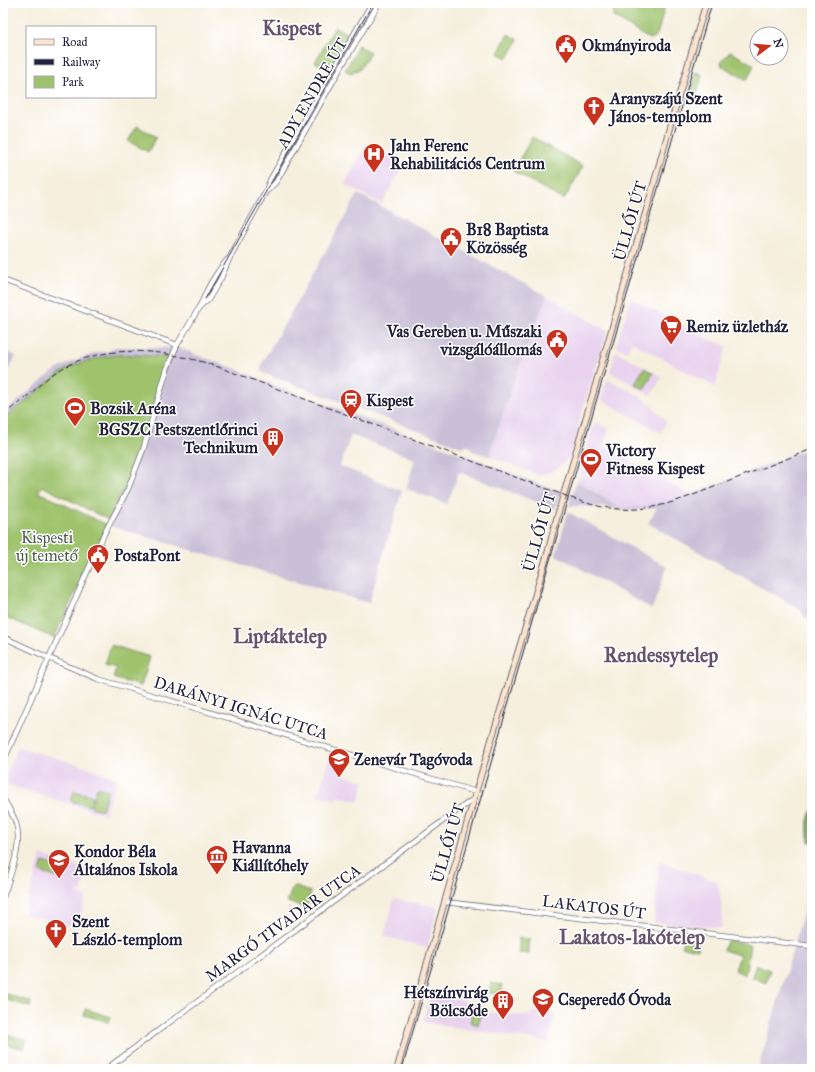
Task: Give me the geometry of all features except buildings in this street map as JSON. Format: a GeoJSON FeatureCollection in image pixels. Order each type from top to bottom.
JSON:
{"type":"FeatureCollection","features":[{"type":"Feature","properties":{"kind":"main road","name":"ÜLLŐI ÚT"},"geometry":{"type":"LineString","coordinates":[[397,1069],[476,792],[548,552],[580,436],[590,407],[650,201],[706,3]]}},
{"type":"Feature","properties":{"kind":"street","name":"ADY ENDRE ÚT"},"geometry":{"type":"LineString","coordinates":[[3,762],[104,534],[128,489],[143,450],[157,401],[177,345],[199,308],[215,275],[230,257],[265,194],[270,180],[372,3]]}},
{"type":"Feature","properties":{"kind":"street","name":"ADY ENDRE ÚT"},"geometry":{"type":"LineString","coordinates":[[265,194],[276,182],[340,68],[379,3]]}},
{"type":"Feature","properties":{"kind":"street"},"geometry":{"type":"LineString","coordinates":[[3,280],[177,345]]}},
{"type":"Feature","properties":{"kind":"street","name":"DARÁNYI IGNÁC UTCA"},"geometry":{"type":"LineString","coordinates":[[3,637],[98,678],[476,792]]}},
{"type":"Feature","properties":{"kind":"street"},"geometry":{"type":"LineString","coordinates":[[3,798],[15,821],[18,839],[17,850],[3,897]]}},
{"type":"Feature","properties":{"kind":"street","name":"MARGÓ TIVADAR UTCA"},"geometry":{"type":"LineString","coordinates":[[106,1069],[475,798]]}},
{"type":"Feature","properties":{"kind":"street","name":"LAKATOS ÚT"},"geometry":{"type":"LineString","coordinates":[[445,902],[812,946]]}},
{"type":"Feature","properties":{"kind":"shaded area","name":"Jahn Ferenc Rehabilitációs Centrum"},"geometry":{"type":"Polygon","coordinates":[[[367,143],[404,163],[382,204],[345,184],[367,143]]]}},
{"type":"Feature","properties":{"kind":"shaded area"},"geometry":{"type":"Polygon","coordinates":[[[358,194],[547,296],[515,378],[489,456],[472,451],[471,447],[466,445],[462,447],[261,371],[261,365],[358,194]]]}},
{"type":"Feature","properties":{"kind":"shaded area"},"geometry":{"type":"Polygon","coordinates":[[[547,296],[608,331],[577,428],[579,429],[571,457],[558,468],[548,473],[538,475],[489,456],[515,378],[547,296]]]}},
{"type":"Feature","properties":{"kind":"shaded area"},"geometry":{"type":"Polygon","coordinates":[[[631,298],[706,338],[727,346],[715,387],[632,342],[627,352],[616,346],[631,298]]]}},
{"type":"Feature","properties":{"kind":"shaded area"},"geometry":{"type":"Polygon","coordinates":[[[115,347],[171,348],[171,352],[174,353],[177,347],[237,369],[271,384],[572,496],[577,481],[618,507],[641,507],[668,502],[690,495],[812,447],[812,621],[804,616],[801,610],[648,523],[657,508],[634,510],[569,506],[571,499],[559,495],[555,509],[459,472],[447,504],[406,489],[415,459],[351,435],[340,466],[402,491],[369,603],[107,525],[136,463],[166,357],[116,355],[97,358],[77,364],[55,376],[27,401],[3,418],[3,413],[53,372],[63,366],[96,353],[109,351],[115,347]]]}},
{"type":"Feature","properties":{"kind":"shaded area"},"geometry":{"type":"Polygon","coordinates":[[[3,350],[16,356],[3,380],[3,350]]]}},
{"type":"Feature","properties":{"kind":"shaded area"},"geometry":{"type":"Polygon","coordinates":[[[616,351],[662,377],[651,396],[610,372],[616,351]]]}},
{"type":"Feature","properties":{"kind":"shaded area"},"geometry":{"type":"Polygon","coordinates":[[[607,379],[628,389],[647,401],[666,421],[661,432],[601,400],[607,379]]]}},
{"type":"Feature","properties":{"kind":"shaded area"},"geometry":{"type":"Polygon","coordinates":[[[595,421],[609,429],[603,445],[690,495],[657,505],[633,508],[618,507],[577,481],[595,421]]]}},
{"type":"Feature","properties":{"kind":"shaded area"},"geometry":{"type":"Polygon","coordinates":[[[568,512],[667,567],[652,609],[556,555],[568,512]]]}},
{"type":"Feature","properties":{"kind":"shaded area"},"geometry":{"type":"Polygon","coordinates":[[[19,747],[97,770],[98,772],[117,778],[105,815],[8,785],[7,775],[11,761],[19,747]]]}},
{"type":"Feature","properties":{"kind":"shaded area","name":"Zenevár Tagóvoda"},"geometry":{"type":"Polygon","coordinates":[[[331,752],[350,758],[345,776],[365,781],[359,801],[338,796],[337,800],[318,795],[331,752]]]}},
{"type":"Feature","properties":{"kind":"shaded area","name":"Kondor Béla Általános Iskola"},"geometry":{"type":"Polygon","coordinates":[[[41,855],[88,869],[81,893],[78,892],[77,894],[86,897],[77,927],[24,914],[41,855]]]}},
{"type":"Feature","properties":{"kind":"shaded area"},"geometry":{"type":"Polygon","coordinates":[[[659,861],[718,882],[721,902],[722,928],[654,922],[659,861]]]}},
{"type":"Feature","properties":{"kind":"shaded area"},"geometry":{"type":"Polygon","coordinates":[[[394,899],[438,907],[427,948],[384,936],[394,899]]]}},
{"type":"Feature","properties":{"kind":"shaded area"},"geometry":{"type":"Polygon","coordinates":[[[806,904],[812,905],[812,1069],[758,1069],[806,904]]]}},
{"type":"Feature","properties":{"kind":"shaded area"},"geometry":{"type":"Polygon","coordinates":[[[431,991],[488,1008],[487,1012],[531,1016],[532,1011],[555,1014],[549,1042],[423,1022],[431,991]]]}},
{"type":"Feature","properties":{"kind":"green space"},"geometry":{"type":"Polygon","coordinates":[[[617,3],[659,3],[665,6],[655,38],[649,39],[612,16],[617,3]]]}},
{"type":"Feature","properties":{"kind":"green space"},"geometry":{"type":"Polygon","coordinates":[[[335,27],[351,36],[331,71],[315,62],[335,27]]]}},
{"type":"Feature","properties":{"kind":"green space"},"geometry":{"type":"Polygon","coordinates":[[[508,34],[518,40],[508,58],[498,53],[508,34]]]}},
{"type":"Feature","properties":{"kind":"green space"},"geometry":{"type":"Polygon","coordinates":[[[358,45],[370,52],[360,69],[350,73],[345,70],[358,45]]]}},
{"type":"Feature","properties":{"kind":"green space"},"geometry":{"type":"Polygon","coordinates":[[[730,52],[732,52],[749,62],[749,66],[754,66],[747,80],[722,66],[721,61],[730,52]]]}},
{"type":"Feature","properties":{"kind":"green space"},"geometry":{"type":"Polygon","coordinates":[[[696,72],[702,75],[697,94],[691,92],[696,72]]]}},
{"type":"Feature","properties":{"kind":"green space"},"geometry":{"type":"Polygon","coordinates":[[[137,126],[156,137],[148,152],[128,141],[137,126]]]}},
{"type":"Feature","properties":{"kind":"green space"},"geometry":{"type":"Polygon","coordinates":[[[532,137],[583,166],[564,200],[513,171],[532,137]]]}},
{"type":"Feature","properties":{"kind":"green space","name":"Bozsik Aréna"},"geometry":{"type":"Polygon","coordinates":[[[116,355],[167,357],[136,463],[109,520],[42,486],[38,492],[107,525],[54,638],[3,616],[3,418],[65,370],[83,362],[116,355]]]}},
{"type":"Feature","properties":{"kind":"green space"},"geometry":{"type":"Polygon","coordinates":[[[644,368],[653,373],[644,389],[635,384],[644,368]]]}},
{"type":"Feature","properties":{"kind":"green space"},"geometry":{"type":"Polygon","coordinates":[[[111,645],[150,657],[141,686],[113,678],[116,668],[105,665],[111,645]]]}},
{"type":"Feature","properties":{"kind":"green space"},"geometry":{"type":"Polygon","coordinates":[[[97,787],[108,790],[102,810],[91,807],[97,787]]]}},
{"type":"Feature","properties":{"kind":"green space"},"geometry":{"type":"Polygon","coordinates":[[[74,791],[93,796],[90,806],[71,801],[74,791]]]}},
{"type":"Feature","properties":{"kind":"green space"},"geometry":{"type":"Polygon","coordinates":[[[812,810],[812,842],[809,842],[807,830],[808,821],[812,810]]]}},
{"type":"Feature","properties":{"kind":"green space"},"geometry":{"type":"Polygon","coordinates":[[[43,862],[61,867],[58,878],[40,872],[43,862]]]}},
{"type":"Feature","properties":{"kind":"green space"},"geometry":{"type":"Polygon","coordinates":[[[293,886],[311,892],[306,908],[287,902],[293,886]]]}},
{"type":"Feature","properties":{"kind":"green space"},"geometry":{"type":"Polygon","coordinates":[[[519,938],[529,939],[529,954],[519,953],[519,938]]]}},
{"type":"Feature","properties":{"kind":"green space"},"geometry":{"type":"Polygon","coordinates":[[[683,938],[699,940],[698,949],[682,947],[683,938]]]}},
{"type":"Feature","properties":{"kind":"green space"},"geometry":{"type":"Polygon","coordinates":[[[728,940],[750,945],[745,975],[735,970],[740,955],[723,950],[728,940]]]}},
{"type":"Feature","properties":{"kind":"green space"},"geometry":{"type":"Polygon","coordinates":[[[756,965],[770,970],[766,983],[752,977],[756,965]]]}},
{"type":"Feature","properties":{"kind":"green space"},"geometry":{"type":"Polygon","coordinates":[[[491,983],[502,985],[502,994],[489,993],[491,983]]]}},
{"type":"Feature","properties":{"kind":"green space"},"geometry":{"type":"Polygon","coordinates":[[[3,993],[31,1002],[30,1007],[3,999],[3,993]]]}},
{"type":"Feature","properties":{"kind":"green space"},"geometry":{"type":"Polygon","coordinates":[[[474,1007],[482,1009],[478,1025],[470,1022],[474,1007]]]}},
{"type":"Feature","properties":{"kind":"green space"},"geometry":{"type":"Polygon","coordinates":[[[85,1009],[111,1017],[109,1022],[84,1015],[85,1009]]]}},
{"type":"Feature","properties":{"kind":"green space"},"geometry":{"type":"Polygon","coordinates":[[[3,1032],[8,1035],[27,1040],[24,1049],[6,1044],[8,1036],[5,1044],[3,1044],[3,1032]]]}},
{"type":"Feature","properties":{"kind":"tram line"},"geometry":{"type":"LineString","coordinates":[[205,299],[373,3]]}},
{"type":"Feature","properties":{"kind":"tram line"},"geometry":{"type":"LineString","coordinates":[[402,1069],[712,3]]}},
{"type":"Feature","properties":{"kind":"railway"},"geometry":{"type":"LineString","coordinates":[[3,415],[30,394],[52,374],[74,362],[113,352],[133,351],[173,355],[213,365],[577,500],[598,506],[618,509],[654,507],[689,497],[812,449]]}},
{"type":"Feature","properties":{"kind":"place","name":"Okmányiroda"},"geometry":{"type":"Point","coordinates":[566,64]}},
{"type":"Feature","properties":{"kind":"place","name":"Aranyszájú Szent János-templom"},"geometry":{"type":"Point","coordinates":[594,126]}},
{"type":"Feature","properties":{"kind":"place","name":"Jahn Ferenc Rehabilitációs Centrum"},"geometry":{"type":"Point","coordinates":[374,174]}},
{"type":"Feature","properties":{"kind":"place","name":"B18 Baptista Közösség"},"geometry":{"type":"Point","coordinates":[451,258]}},
{"type":"Feature","properties":{"kind":"place","name":"Remiz üzletház"},"geometry":{"type":"Point","coordinates":[671,346]}},
{"type":"Feature","properties":{"kind":"place","name":"Vas Gereben u. Műszaki vizsgálóállomás"},"geometry":{"type":"Point","coordinates":[557,360]}},
{"type":"Feature","properties":{"kind":"place","name":"Kispest"},"geometry":{"type":"Point","coordinates":[351,420]}},
{"type":"Feature","properties":{"kind":"place","name":"Bozsik Aréna"},"geometry":{"type":"Point","coordinates":[75,428]}},
{"type":"Feature","properties":{"kind":"place","name":"BGSZC Pestszentlőrinci Technikum"},"geometry":{"type":"Point","coordinates":[273,458]}},
{"type":"Feature","properties":{"kind":"place","name":"Victory Fitness Kispest"},"geometry":{"type":"Point","coordinates":[591,478]}},
{"type":"Feature","properties":{"kind":"place","name":"PostaPont"},"geometry":{"type":"Point","coordinates":[98,574]}},
{"type":"Feature","properties":{"kind":"place","name":"Zenevár Tagóvoda"},"geometry":{"type":"Point","coordinates":[339,778]}},
{"type":"Feature","properties":{"kind":"place","name":"Havanna Kiállítóhely"},"geometry":{"type":"Point","coordinates":[217,876]}},
{"type":"Feature","properties":{"kind":"place","name":"Kondor Béla Általános Iskola"},"geometry":{"type":"Point","coordinates":[59,880]}},
{"type":"Feature","properties":{"kind":"place","name":"Szent László-templom"},"geometry":{"type":"Point","coordinates":[56,950]}},
{"type":"Feature","properties":{"kind":"place","name":"Cseperedő Óvoda"},"geometry":{"type":"Point","coordinates":[543,1018]}},
{"type":"Feature","properties":{"kind":"place","name":"Hétszínvirág Bölcsőde"},"geometry":{"type":"Point","coordinates":[503,1020]}},
{"type":"Feature","properties":{"kind":"district","name":"Kispest"},"geometry":{"type":"Point","coordinates":[292,28]}},
{"type":"Feature","properties":{"kind":"district","name":"Liptáktelep"},"geometry":{"type":"Point","coordinates":[280,636]}},
{"type":"Feature","properties":{"kind":"district","name":"Rendessytelep"},"geometry":{"type":"Point","coordinates":[661,655]}},
{"type":"Feature","properties":{"kind":"district","name":"Lakatos-lakótelep"},"geometry":{"type":"Point","coordinates":[632,937]}},
{"type":"Feature","properties":{"kind":"park label","name":"Kispesti új temető"},"geometry":{"type":"Point","coordinates":[47,546]}}]}
